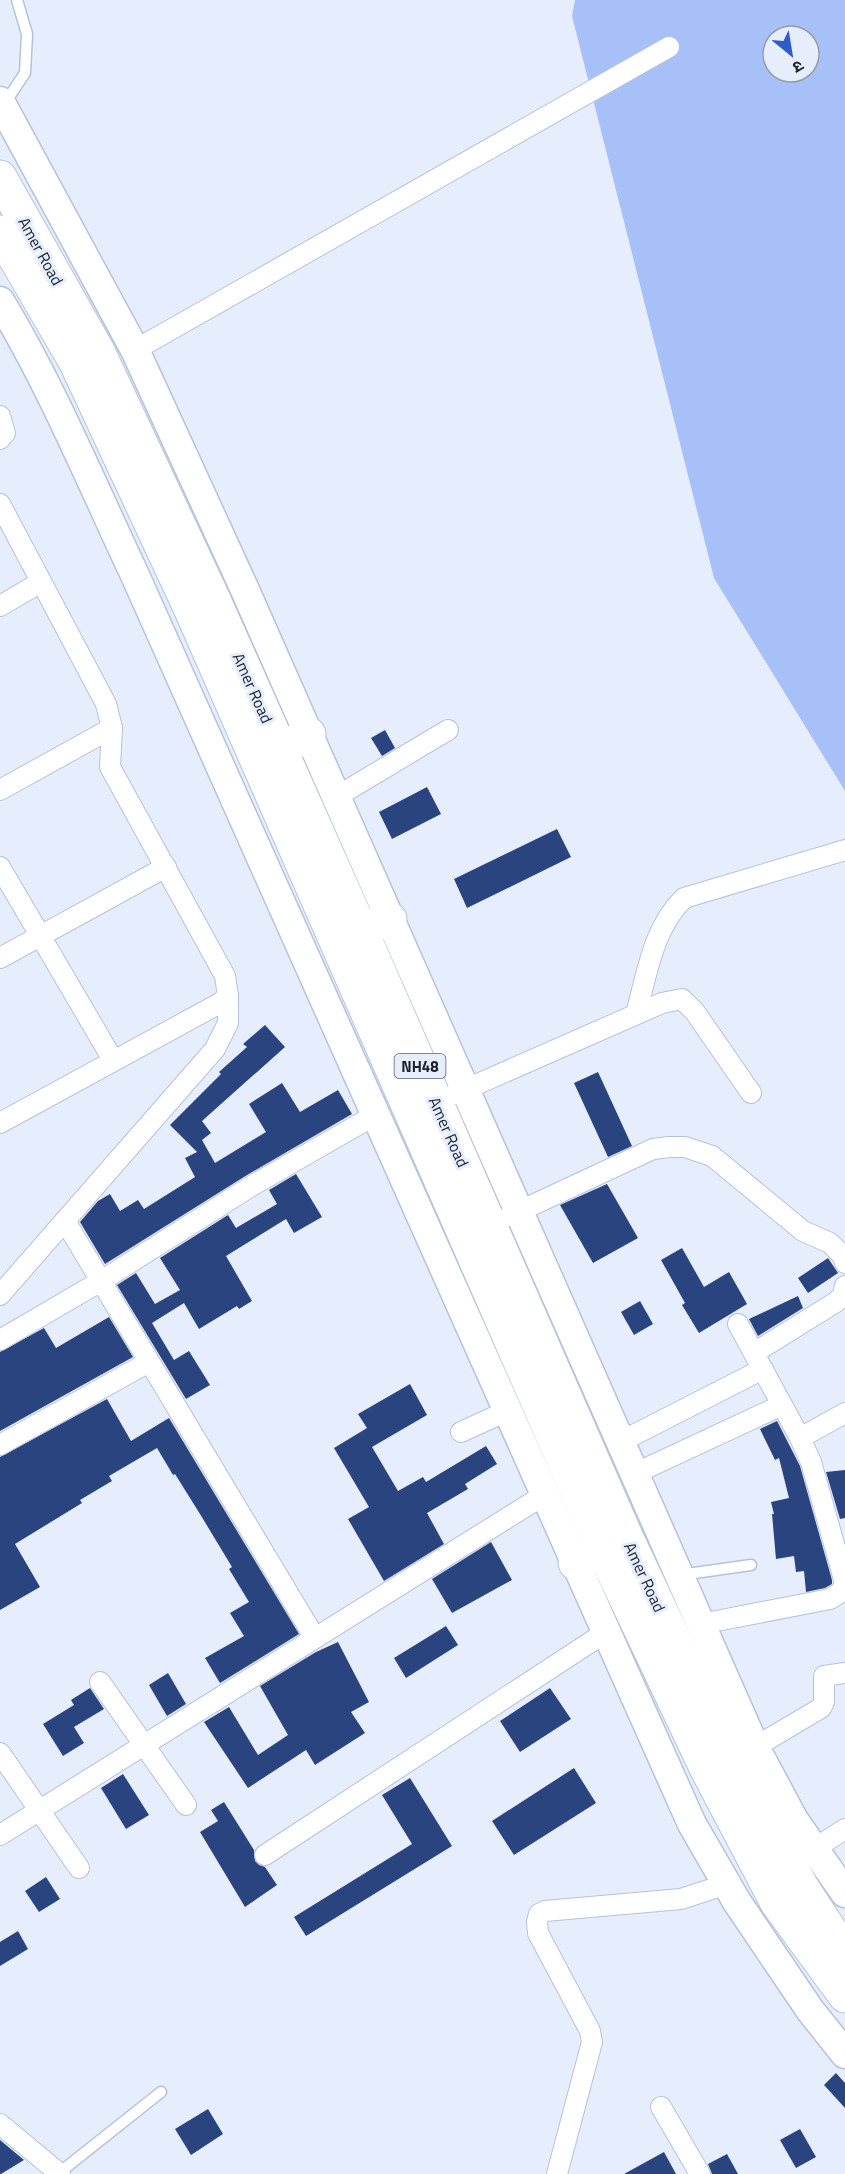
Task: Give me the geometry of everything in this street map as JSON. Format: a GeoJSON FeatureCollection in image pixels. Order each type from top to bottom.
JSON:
{"type":"FeatureCollection","features":[{"type":"Feature","properties":{"kind":"highway","name":"Amer Road"},"geometry":{"type":"LineString","coordinates":[[0,177],[98,351],[214,600],[280,750],[375,925],[436,1102],[621,1525],[728,1754],[802,1887],[845,1953]]}},
{"type":"Feature","properties":{"kind":"highway","name":"Amer Road"},"geometry":{"type":"LineString","coordinates":[[0,232],[75,363],[190,608],[589,1556],[706,1768],[777,1903],[845,1996]]}},
{"type":"Feature","properties":{"kind":"highway"},"geometry":{"type":"LineString","coordinates":[[280,750],[309,734]]}},
{"type":"Feature","properties":{"kind":"street"},"geometry":{"type":"LineString","coordinates":[[135,350],[669,47]]}},
{"type":"Feature","properties":{"kind":"street"},"geometry":{"type":"LineString","coordinates":[[2,103],[135,350],[245,590],[336,797],[375,925],[466,1090],[755,1747],[794,1820],[845,1893]]}},
{"type":"Feature","properties":{"kind":"street"},"geometry":{"type":"LineString","coordinates":[[0,301],[65,424],[119,541],[544,1494],[589,1556],[606,1632],[692,1824],[736,1902],[810,2010],[845,2054]]}},
{"type":"Feature","properties":{"kind":"street"},"geometry":{"type":"LineString","coordinates":[[0,416],[5,433],[0,439]]}},
{"type":"Feature","properties":{"kind":"street"},"geometry":{"type":"LineString","coordinates":[[0,504],[106,704],[112,728],[110,767],[225,976],[228,996],[228,1023],[215,1049],[0,1295]]}},
{"type":"Feature","properties":{"kind":"street"},"geometry":{"type":"LineString","coordinates":[[0,606],[41,582]]}},
{"type":"Feature","properties":{"kind":"street"},"geometry":{"type":"LineString","coordinates":[[0,790],[112,728]]}},
{"type":"Feature","properties":{"kind":"street"},"geometry":{"type":"LineString","coordinates":[[336,797],[448,730]]}},
{"type":"Feature","properties":{"kind":"street"},"geometry":{"type":"LineString","coordinates":[[636,1014],[654,948],[664,923],[684,898],[845,850]]}},
{"type":"Feature","properties":{"kind":"street"},"geometry":{"type":"LineString","coordinates":[[0,867],[113,1060]]}},
{"type":"Feature","properties":{"kind":"street"},"geometry":{"type":"LineString","coordinates":[[0,958],[166,867]]}},
{"type":"Feature","properties":{"kind":"street"},"geometry":{"type":"LineString","coordinates":[[0,1123],[220,1003],[228,996]]}},
{"type":"Feature","properties":{"kind":"street"},"geometry":{"type":"LineString","coordinates":[[436,1102],[636,1014],[673,1000],[682,999],[689,1004],[751,1093]]}},
{"type":"Feature","properties":{"kind":"street"},"geometry":{"type":"LineString","coordinates":[[0,1340],[101,1281],[253,1185],[375,1115]]}},
{"type":"Feature","properties":{"kind":"street"},"geometry":{"type":"LineString","coordinates":[[490,1225],[653,1149],[685,1147],[712,1156],[803,1231],[830,1243],[843,1256],[845,1263]]}},
{"type":"Feature","properties":{"kind":"street"},"geometry":{"type":"LineString","coordinates":[[64,1221],[315,1638]]}},
{"type":"Feature","properties":{"kind":"street"},"geometry":{"type":"LineString","coordinates":[[622,1441],[758,1361],[836,1302],[843,1295],[845,1286]]}},
{"type":"Feature","properties":{"kind":"street"},"geometry":{"type":"LineString","coordinates":[[701,1624],[830,1599],[841,1592],[845,1582],[810,1462],[800,1438],[738,1324]]}},
{"type":"Feature","properties":{"kind":"street"},"geometry":{"type":"LineString","coordinates":[[0,1445],[149,1362]]}},
{"type":"Feature","properties":{"kind":"street"},"geometry":{"type":"LineString","coordinates":[[636,1473],[782,1405]]}},
{"type":"Feature","properties":{"kind":"street"},"geometry":{"type":"LineString","coordinates":[[461,1432],[507,1411]]}},
{"type":"Feature","properties":{"kind":"street"},"geometry":{"type":"LineString","coordinates":[[800,1438],[845,1413]]}},
{"type":"Feature","properties":{"kind":"street"},"geometry":{"type":"LineString","coordinates":[[0,1835],[544,1494]]}},
{"type":"Feature","properties":{"kind":"street"},"geometry":{"type":"LineString","coordinates":[[265,1855],[606,1632]]}},
{"type":"Feature","properties":{"kind":"street"},"geometry":{"type":"LineString","coordinates":[[755,1747],[821,1708],[824,1702],[824,1676],[845,1673]]}},
{"type":"Feature","properties":{"kind":"street"},"geometry":{"type":"LineString","coordinates":[[100,1682],[186,1805]]}},
{"type":"Feature","properties":{"kind":"street"},"geometry":{"type":"LineString","coordinates":[[0,1753],[79,1868]]}},
{"type":"Feature","properties":{"kind":"street"},"geometry":{"type":"LineString","coordinates":[[814,1849],[845,1829]]}},
{"type":"Feature","properties":{"kind":"street"},"geometry":{"type":"LineString","coordinates":[[557,2174],[592,2043],[590,2031],[538,1933],[539,1914],[545,1911],[681,1899],[727,1884]]}},
{"type":"Feature","properties":{"kind":"street"},"geometry":{"type":"LineString","coordinates":[[660,2107],[700,2174]]}},
{"type":"Feature","properties":{"kind":"street"},"geometry":{"type":"LineString","coordinates":[[0,2124],[60,2174]]}},
{"type":"Feature","properties":{"kind":"lane"},"geometry":{"type":"LineString","coordinates":[[2,103],[25,73],[27,34],[17,0]]}},
{"type":"Feature","properties":{"kind":"lane"},"geometry":{"type":"LineString","coordinates":[[680,1575],[751,1565]]}},
{"type":"Feature","properties":{"kind":"lane"},"geometry":{"type":"LineString","coordinates":[[60,2174],[161,2092]]}},
{"type":"Feature","properties":{"kind":"shaded area"},"geometry":{"type":"Polygon","coordinates":[[[575,0],[845,0],[845,791],[714,578],[572,16],[575,0]]]}},
{"type":"Feature","properties":{"kind":"building"},"geometry":{"type":"Polygon","coordinates":[[[385,730],[395,748],[382,756],[371,738],[385,730]]]}},
{"type":"Feature","properties":{"kind":"building"},"geometry":{"type":"Polygon","coordinates":[[[427,787],[441,814],[392,839],[379,812],[427,787]]]}},
{"type":"Feature","properties":{"kind":"building"},"geometry":{"type":"Polygon","coordinates":[[[557,829],[571,857],[467,908],[454,879],[557,829]]]}},
{"type":"Feature","properties":{"kind":"building"},"geometry":{"type":"Polygon","coordinates":[[[265,1025],[285,1047],[202,1121],[211,1133],[202,1140],[215,1163],[266,1132],[249,1104],[282,1083],[300,1112],[338,1090],[352,1114],[247,1175],[105,1264],[80,1222],[98,1201],[110,1194],[120,1211],[138,1200],[144,1209],[195,1177],[185,1158],[197,1152],[170,1125],[221,1074],[219,1072],[247,1047],[243,1044],[265,1025]]]}},
{"type":"Feature","properties":{"kind":"building"},"geometry":{"type":"Polygon","coordinates":[[[598,1072],[632,1146],[608,1157],[574,1083],[598,1072]]]}},
{"type":"Feature","properties":{"kind":"building"},"geometry":{"type":"Polygon","coordinates":[[[296,1174],[322,1217],[294,1233],[286,1219],[226,1256],[252,1301],[239,1309],[237,1306],[199,1329],[184,1303],[152,1323],[174,1360],[189,1351],[210,1385],[186,1399],[117,1285],[136,1273],[155,1304],[180,1290],[160,1258],[228,1215],[236,1228],[277,1204],[269,1190],[296,1174]]]}},
{"type":"Feature","properties":{"kind":"building"},"geometry":{"type":"Polygon","coordinates":[[[607,1184],[638,1238],[593,1263],[560,1205],[607,1184]]]}},
{"type":"Feature","properties":{"kind":"building"},"geometry":{"type":"Polygon","coordinates":[[[682,1248],[704,1287],[729,1272],[747,1304],[699,1333],[682,1305],[685,1303],[661,1260],[682,1248]]]}},
{"type":"Feature","properties":{"kind":"building"},"geometry":{"type":"Polygon","coordinates":[[[828,1258],[838,1273],[808,1293],[798,1278],[828,1258]]]}},
{"type":"Feature","properties":{"kind":"building"},"geometry":{"type":"Polygon","coordinates":[[[798,1296],[803,1308],[758,1336],[749,1319],[798,1296]]]}},
{"type":"Feature","properties":{"kind":"building"},"geometry":{"type":"Polygon","coordinates":[[[640,1301],[653,1324],[634,1335],[621,1312],[640,1301]]]}},
{"type":"Feature","properties":{"kind":"building"},"geometry":{"type":"Polygon","coordinates":[[[109,1317],[133,1357],[0,1431],[0,1352],[44,1328],[56,1348],[109,1317]]]}},
{"type":"Feature","properties":{"kind":"building"},"geometry":{"type":"Polygon","coordinates":[[[410,1384],[427,1415],[372,1447],[398,1491],[423,1477],[426,1482],[486,1446],[497,1464],[465,1484],[468,1489],[427,1513],[444,1544],[384,1581],[348,1519],[369,1507],[334,1448],[367,1428],[358,1414],[410,1384]]]}},
{"type":"Feature","properties":{"kind":"building"},"geometry":{"type":"Polygon","coordinates":[[[107,1399],[131,1441],[169,1418],[299,1634],[220,1683],[205,1658],[244,1636],[230,1613],[249,1602],[229,1569],[232,1567],[157,1448],[109,1476],[112,1481],[80,1500],[82,1503],[15,1544],[40,1587],[0,1610],[0,1457],[107,1399]]]}},
{"type":"Feature","properties":{"kind":"building"},"geometry":{"type":"Polygon","coordinates":[[[777,1421],[800,1466],[832,1580],[832,1584],[825,1588],[806,1592],[804,1571],[796,1572],[794,1556],[776,1559],[772,1514],[774,1514],[771,1502],[789,1498],[779,1458],[775,1460],[760,1429],[777,1421]]]}},
{"type":"Feature","properties":{"kind":"building"},"geometry":{"type":"Polygon","coordinates":[[[845,1470],[845,1518],[840,1519],[826,1472],[845,1470]]]}},
{"type":"Feature","properties":{"kind":"building"},"geometry":{"type":"Polygon","coordinates":[[[491,1542],[512,1580],[452,1613],[432,1579],[491,1542]]]}},
{"type":"Feature","properties":{"kind":"building"},"geometry":{"type":"Polygon","coordinates":[[[446,1626],[458,1645],[406,1678],[394,1658],[446,1626]]]}},
{"type":"Feature","properties":{"kind":"building"},"geometry":{"type":"Polygon","coordinates":[[[338,1642],[369,1702],[351,1712],[365,1733],[315,1765],[306,1750],[248,1788],[204,1722],[229,1707],[258,1755],[288,1735],[260,1686],[316,1652],[338,1642]]]}},
{"type":"Feature","properties":{"kind":"building"},"geometry":{"type":"Polygon","coordinates":[[[168,1673],[186,1704],[167,1716],[149,1685],[168,1673]]]}},
{"type":"Feature","properties":{"kind":"building"},"geometry":{"type":"Polygon","coordinates":[[[90,1688],[104,1709],[74,1727],[84,1743],[63,1756],[43,1724],[74,1705],[71,1700],[90,1688]]]}},
{"type":"Feature","properties":{"kind":"building"},"geometry":{"type":"Polygon","coordinates":[[[550,1688],[571,1719],[520,1752],[500,1721],[550,1688]]]}},
{"type":"Feature","properties":{"kind":"building"},"geometry":{"type":"Polygon","coordinates":[[[574,1768],[596,1803],[514,1855],[492,1821],[574,1768]]]}},
{"type":"Feature","properties":{"kind":"building"},"geometry":{"type":"Polygon","coordinates":[[[123,1774],[149,1815],[126,1829],[101,1788],[123,1774]]]}},
{"type":"Feature","properties":{"kind":"building"},"geometry":{"type":"Polygon","coordinates":[[[410,1778],[452,1846],[306,1936],[294,1917],[412,1844],[382,1795],[410,1778]]]}},
{"type":"Feature","properties":{"kind":"building"},"geometry":{"type":"Polygon","coordinates":[[[224,1802],[254,1850],[255,1861],[265,1867],[277,1885],[245,1907],[200,1832],[218,1821],[211,1810],[224,1802]]]}},
{"type":"Feature","properties":{"kind":"building"},"geometry":{"type":"Polygon","coordinates":[[[46,1877],[60,1899],[39,1912],[25,1891],[46,1877]]]}},
{"type":"Feature","properties":{"kind":"building"},"geometry":{"type":"Polygon","coordinates":[[[18,1931],[28,1949],[0,1966],[0,1942],[18,1931]]]}},
{"type":"Feature","properties":{"kind":"building"},"geometry":{"type":"Polygon","coordinates":[[[836,2073],[845,2083],[845,2108],[824,2085],[836,2073]]]}},
{"type":"Feature","properties":{"kind":"building"},"geometry":{"type":"Polygon","coordinates":[[[208,2109],[223,2134],[191,2155],[175,2129],[208,2109]]]}},
{"type":"Feature","properties":{"kind":"building"},"geometry":{"type":"Polygon","coordinates":[[[800,2129],[816,2157],[796,2168],[780,2140],[800,2129]]]}},
{"type":"Feature","properties":{"kind":"building"},"geometry":{"type":"Polygon","coordinates":[[[0,2140],[24,2160],[1,2174],[0,2174],[0,2140]]]}},
{"type":"Feature","properties":{"kind":"building"},"geometry":{"type":"Polygon","coordinates":[[[664,2152],[676,2174],[624,2174],[664,2152]]]}},
{"type":"Feature","properties":{"kind":"building"},"geometry":{"type":"Polygon","coordinates":[[[727,2154],[738,2174],[712,2174],[708,2164],[727,2154]]]}}]}
